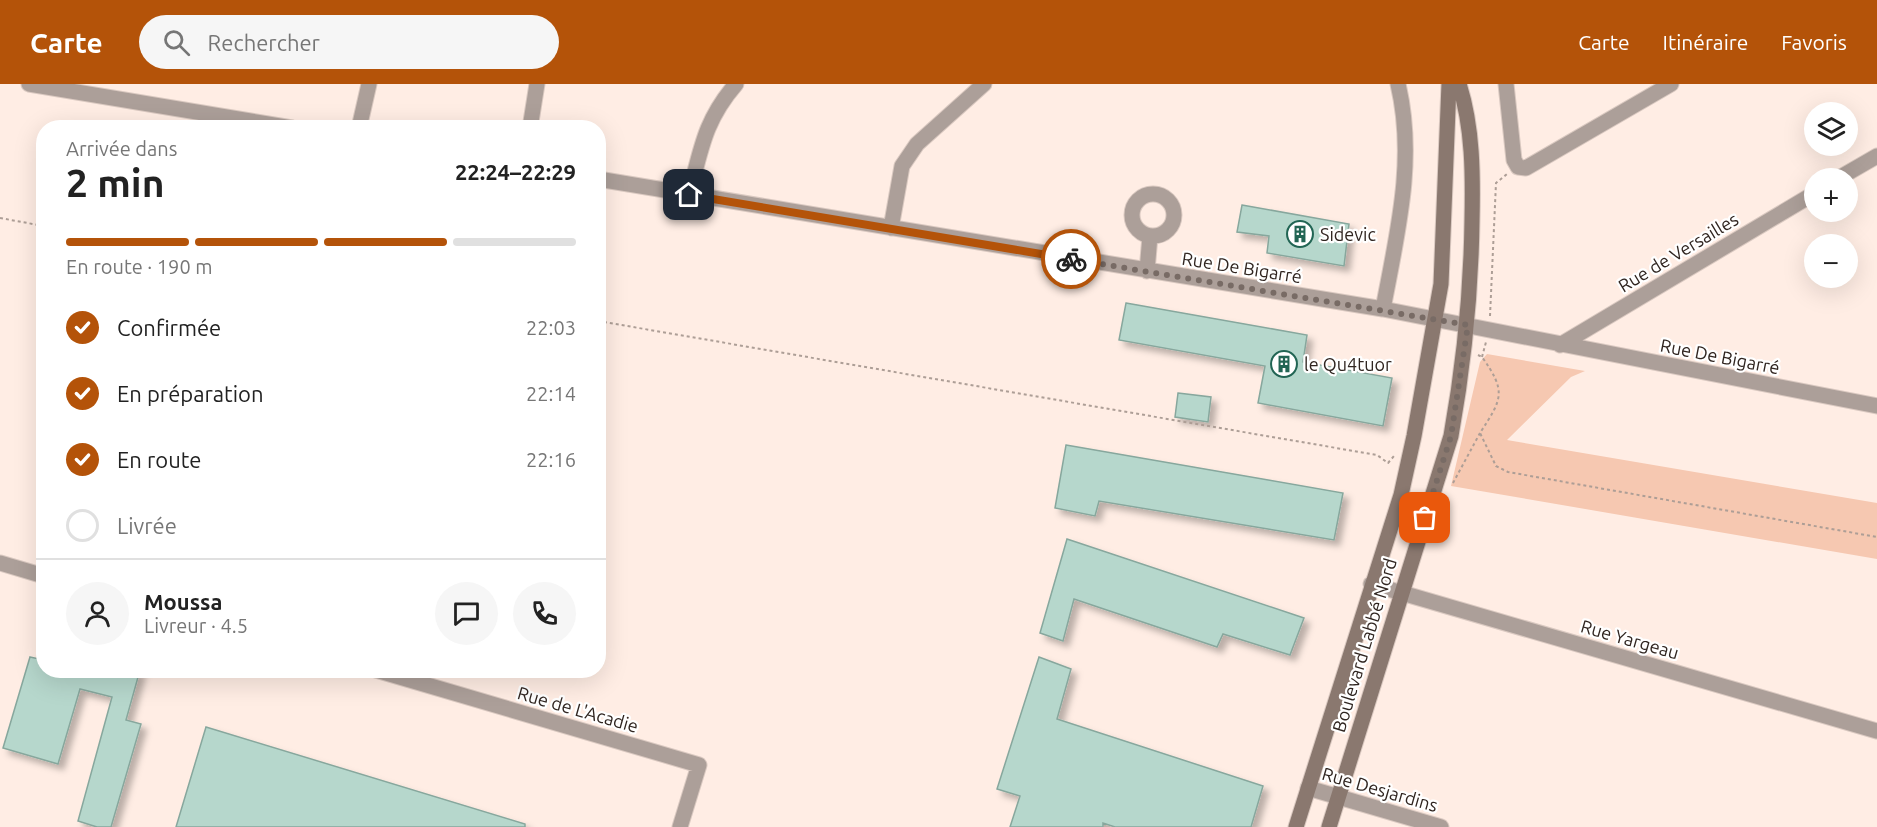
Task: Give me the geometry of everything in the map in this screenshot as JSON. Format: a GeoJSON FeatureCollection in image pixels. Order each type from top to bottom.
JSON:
{"type":"FeatureCollection","features":[{"type":"Feature","properties":{"kind":"main road","name":"Boulevard Labbé Nord"},"geometry":{"type":"LineString","coordinates":[[1296,827],[1401,495],[1436,320],[1444,247],[1449,84]]}},
{"type":"Feature","properties":{"kind":"main road","name":"Boulevard Labbé Nord"},"geometry":{"type":"LineString","coordinates":[[1329,827],[1400,593],[1451,436],[1468,325],[1473,194],[1464,99],[1459,84]]}},
{"type":"Feature","properties":{"kind":"street"},"geometry":{"type":"LineString","coordinates":[[31,84],[245,120]]}},
{"type":"Feature","properties":{"kind":"street"},"geometry":{"type":"LineString","coordinates":[[362,120],[369,84]]}},
{"type":"Feature","properties":{"kind":"street"},"geometry":{"type":"LineString","coordinates":[[531,120],[537,84]]}},
{"type":"Feature","properties":{"kind":"street"},"geometry":{"type":"LineString","coordinates":[[689,195],[709,122],[718,105],[736,84]]}},
{"type":"Feature","properties":{"kind":"street"},"geometry":{"type":"LineString","coordinates":[[891,228],[902,166],[917,144],[984,84]]}},
{"type":"Feature","properties":{"kind":"street"},"geometry":{"type":"LineString","coordinates":[[1383,309],[1405,191],[1407,139],[1398,84]]}},
{"type":"Feature","properties":{"kind":"street"},"geometry":{"type":"LineString","coordinates":[[1506,84],[1514,160],[1518,167],[1526,168],[1671,84]]}},
{"type":"Feature","properties":{"kind":"street"},"geometry":{"type":"LineString","coordinates":[[1856,168],[1877,156]]}},
{"type":"Feature","properties":{"kind":"street","name":"Rue De Bigarré"},"geometry":{"type":"LineString","coordinates":[[606,180],[1383,309],[1877,406]]}},
{"type":"Feature","properties":{"kind":"street","name":"Rue de Versailles"},"geometry":{"type":"LineString","coordinates":[[1560,345],[1804,200]]}},
{"type":"Feature","properties":{"kind":"street"},"geometry":{"type":"LineString","coordinates":[[1147,271],[1150,236]]}},
{"type":"Feature","properties":{"kind":"street"},"geometry":{"type":"LineString","coordinates":[[0,563],[36,574]]}},
{"type":"Feature","properties":{"kind":"street","name":"Rue Yargeau"},"geometry":{"type":"LineString","coordinates":[[1371,584],[1877,731]]}},
{"type":"Feature","properties":{"kind":"street","name":"Rue de L'Acadie"},"geometry":{"type":"LineString","coordinates":[[403,678],[699,765],[680,827]]}},
{"type":"Feature","properties":{"kind":"street","name":"Rue Desjardins"},"geometry":{"type":"LineString","coordinates":[[1308,788],[1441,827]]}},
{"type":"Feature","properties":{"kind":"path"},"geometry":{"type":"LineString","coordinates":[[1482,357],[1489,329],[1493,285],[1496,183],[1502,176],[1518,167]]}},
{"type":"Feature","properties":{"kind":"path"},"geometry":{"type":"LineString","coordinates":[[0,218],[36,225]]}},
{"type":"Feature","properties":{"kind":"path"},"geometry":{"type":"LineString","coordinates":[[606,322],[1377,455]]}},
{"type":"Feature","properties":{"kind":"path"},"geometry":{"type":"LineString","coordinates":[[1431,499],[1450,489],[1480,433]]}},
{"type":"Feature","properties":{"kind":"path"},"geometry":{"type":"LineString","coordinates":[[1508,472],[1877,537]]}},
{"type":"Feature","properties":{"kind":"shaded area"},"geometry":{"type":"Polygon","coordinates":[[[1487,354],[1585,371],[1571,377],[1507,440],[1877,503],[1877,559],[1451,486],[1480,362],[1487,354]]]}},
{"type":"Feature","properties":{"kind":"building","name":"Sidevic"},"geometry":{"type":"Polygon","coordinates":[[[1242,205],[1349,224],[1344,266],[1267,253],[1269,236],[1237,232],[1242,205]]]}},
{"type":"Feature","properties":{"kind":"building","name":"le Qu4tuor"},"geometry":{"type":"Polygon","coordinates":[[[1126,303],[1307,335],[1303,362],[1392,378],[1383,426],[1258,403],[1265,366],[1119,340],[1126,303]]]}},
{"type":"Feature","properties":{"kind":"building"},"geometry":{"type":"Polygon","coordinates":[[[1178,393],[1211,397],[1208,422],[1175,417],[1178,393]]]}},
{"type":"Feature","properties":{"kind":"building"},"geometry":{"type":"Polygon","coordinates":[[[1066,445],[1343,493],[1334,540],[1099,501],[1095,516],[1055,508],[1066,445]]]}},
{"type":"Feature","properties":{"kind":"building"},"geometry":{"type":"Polygon","coordinates":[[[1067,539],[1304,618],[1290,655],[1223,634],[1217,647],[1074,599],[1063,641],[1040,633],[1067,539]]]}},
{"type":"Feature","properties":{"kind":"building"},"geometry":{"type":"Polygon","coordinates":[[[30,657],[36,658],[36,678],[138,678],[126,720],[141,724],[111,827],[97,827],[78,821],[112,697],[80,689],[58,764],[3,748],[30,657]]]}},
{"type":"Feature","properties":{"kind":"building"},"geometry":{"type":"Polygon","coordinates":[[[1039,657],[1071,669],[1057,719],[1263,786],[1251,827],[1115,827],[1103,823],[1103,827],[1010,827],[1020,796],[997,789],[1039,657]]]}},
{"type":"Feature","properties":{"kind":"building"},"geometry":{"type":"Polygon","coordinates":[[[206,727],[525,824],[525,827],[176,827],[206,727]]]}},
{"type":"Feature","properties":{"kind":"way so far"},"geometry":{"type":"LineString","coordinates":[[1071,259],[1383,309],[1468,325],[1451,436],[1425,518]]}},
{"type":"Feature","properties":{"kind":"place","name":"Sidevic"},"geometry":{"type":"Point","coordinates":[1300,234]}},
{"type":"Feature","properties":{"kind":"place","name":"le Qu4tuor"},"geometry":{"type":"Point","coordinates":[1284,364]}},
{"type":"Feature","properties":{"kind":"route"},"geometry":{"type":"LineString","coordinates":[[689,195],[1071,259]]}}]}
